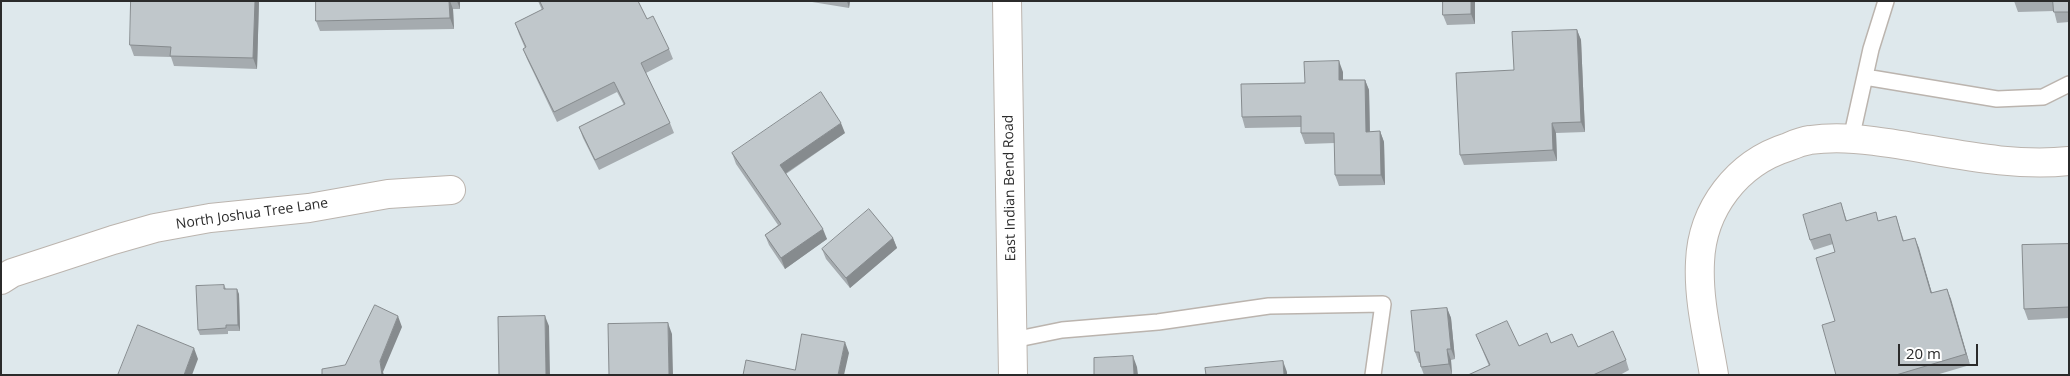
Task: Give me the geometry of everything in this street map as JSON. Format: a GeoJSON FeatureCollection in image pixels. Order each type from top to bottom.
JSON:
{"type":"FeatureCollection","features":[{"type":"Feature","properties":{"kind":"street","name":"East Indian Bend Road"},"geometry":{"type":"LineString","coordinates":[[1007,1],[1013,375]]}},
{"type":"Feature","properties":{"kind":"street"},"geometry":{"type":"LineString","coordinates":[[1714,375],[1700,294],[1700,261],[1708,223],[1723,194],[1742,171],[1761,157],[1808,140],[1851,139],[2010,162],[2069,161]]}},
{"type":"Feature","properties":{"kind":"street","name":"North Joshua Tree Lane"},"geometry":{"type":"LineString","coordinates":[[1,280],[12,273],[86,247],[155,228],[210,218],[310,208],[388,194],[451,190]]}},
{"type":"Feature","properties":{"kind":"lane"},"geometry":{"type":"LineString","coordinates":[[1851,139],[1871,49],[1886,1]]}},
{"type":"Feature","properties":{"kind":"lane"},"geometry":{"type":"LineString","coordinates":[[1865,77],[1997,99],[2043,97],[2069,84]]}},
{"type":"Feature","properties":{"kind":"lane"},"geometry":{"type":"LineString","coordinates":[[1013,340],[1062,330],[1158,322],[1269,306],[1383,304],[1373,375]]}},
{"type":"Feature","properties":{"kind":"building"},"geometry":{"type":"Polygon","coordinates":[[[131,1],[255,1],[253,58],[170,56],[171,47],[130,45],[131,1]]]}},
{"type":"Feature","properties":{"kind":"building"},"geometry":{"type":"Polygon","coordinates":[[[316,1],[449,1],[450,18],[316,21],[316,1]]]}},
{"type":"Feature","properties":{"kind":"building"},"geometry":{"type":"Polygon","coordinates":[[[540,1],[638,1],[647,19],[653,16],[669,49],[641,63],[670,123],[595,160],[579,127],[625,104],[614,82],[554,112],[523,49],[526,47],[515,23],[543,9],[540,1]]]}},
{"type":"Feature","properties":{"kind":"building"},"geometry":{"type":"Polygon","coordinates":[[[1443,1],[1471,1],[1471,14],[1443,15],[1443,1]]]}},
{"type":"Feature","properties":{"kind":"building"},"geometry":{"type":"Polygon","coordinates":[[[2053,1],[2069,1],[2069,12],[2054,12],[2053,1]]]}},
{"type":"Feature","properties":{"kind":"building"},"geometry":{"type":"Polygon","coordinates":[[[1577,30],[1581,122],[1552,123],[1553,150],[1460,155],[1456,73],[1514,70],[1512,32],[1577,30]]]}},
{"type":"Feature","properties":{"kind":"building"},"geometry":{"type":"Polygon","coordinates":[[[1339,61],[1339,80],[1365,80],[1366,132],[1380,131],[1381,175],[1335,175],[1334,133],[1301,133],[1301,116],[1242,117],[1241,84],[1305,83],[1304,62],[1339,61]]]}},
{"type":"Feature","properties":{"kind":"building"},"geometry":{"type":"Polygon","coordinates":[[[821,92],[841,123],[780,165],[823,229],[781,258],[765,235],[781,224],[732,153],[821,92]]]}},
{"type":"Feature","properties":{"kind":"building"},"geometry":{"type":"Polygon","coordinates":[[[1841,203],[1846,221],[1876,212],[1878,221],[1896,216],[1903,241],[1915,238],[1931,293],[1947,289],[1966,354],[1896,375],[1836,375],[1822,325],[1835,321],[1816,258],[1835,252],[1830,234],[1810,240],[1803,215],[1841,203]]]}},
{"type":"Feature","properties":{"kind":"building"},"geometry":{"type":"Polygon","coordinates":[[[869,209],[893,238],[846,278],[822,249],[869,209]]]}},
{"type":"Feature","properties":{"kind":"building"},"geometry":{"type":"Polygon","coordinates":[[[2069,244],[2069,307],[2024,309],[2022,245],[2069,244]]]}},
{"type":"Feature","properties":{"kind":"building"},"geometry":{"type":"Polygon","coordinates":[[[224,285],[224,289],[237,289],[238,325],[198,330],[196,286],[224,285]]]}},
{"type":"Feature","properties":{"kind":"building"},"geometry":{"type":"Polygon","coordinates":[[[375,305],[398,316],[380,361],[382,375],[322,375],[322,369],[345,365],[375,305]]]}},
{"type":"Feature","properties":{"kind":"building"},"geometry":{"type":"Polygon","coordinates":[[[1447,308],[1451,349],[1447,349],[1449,364],[1421,367],[1419,352],[1415,352],[1411,311],[1447,308]]]}},
{"type":"Feature","properties":{"kind":"building"},"geometry":{"type":"Polygon","coordinates":[[[545,316],[546,375],[499,375],[498,317],[545,316]]]}},
{"type":"Feature","properties":{"kind":"building"},"geometry":{"type":"Polygon","coordinates":[[[1507,321],[1519,346],[1547,333],[1551,343],[1572,334],[1578,347],[1613,331],[1626,360],[1593,375],[1468,375],[1490,365],[1476,335],[1507,321]]]}},
{"type":"Feature","properties":{"kind":"building"},"geometry":{"type":"Polygon","coordinates":[[[668,323],[669,375],[609,375],[608,324],[668,323]]]}},
{"type":"Feature","properties":{"kind":"building"},"geometry":{"type":"Polygon","coordinates":[[[138,325],[194,348],[184,375],[118,375],[138,325]]]}},
{"type":"Feature","properties":{"kind":"building"},"geometry":{"type":"Polygon","coordinates":[[[802,334],[845,342],[838,375],[743,375],[746,360],[795,370],[802,334]]]}},
{"type":"Feature","properties":{"kind":"building"},"geometry":{"type":"Polygon","coordinates":[[[1133,356],[1134,375],[1094,375],[1094,358],[1133,356]]]}},
{"type":"Feature","properties":{"kind":"building"},"geometry":{"type":"Polygon","coordinates":[[[1283,361],[1284,375],[1206,375],[1205,368],[1283,361]]]}}]}
